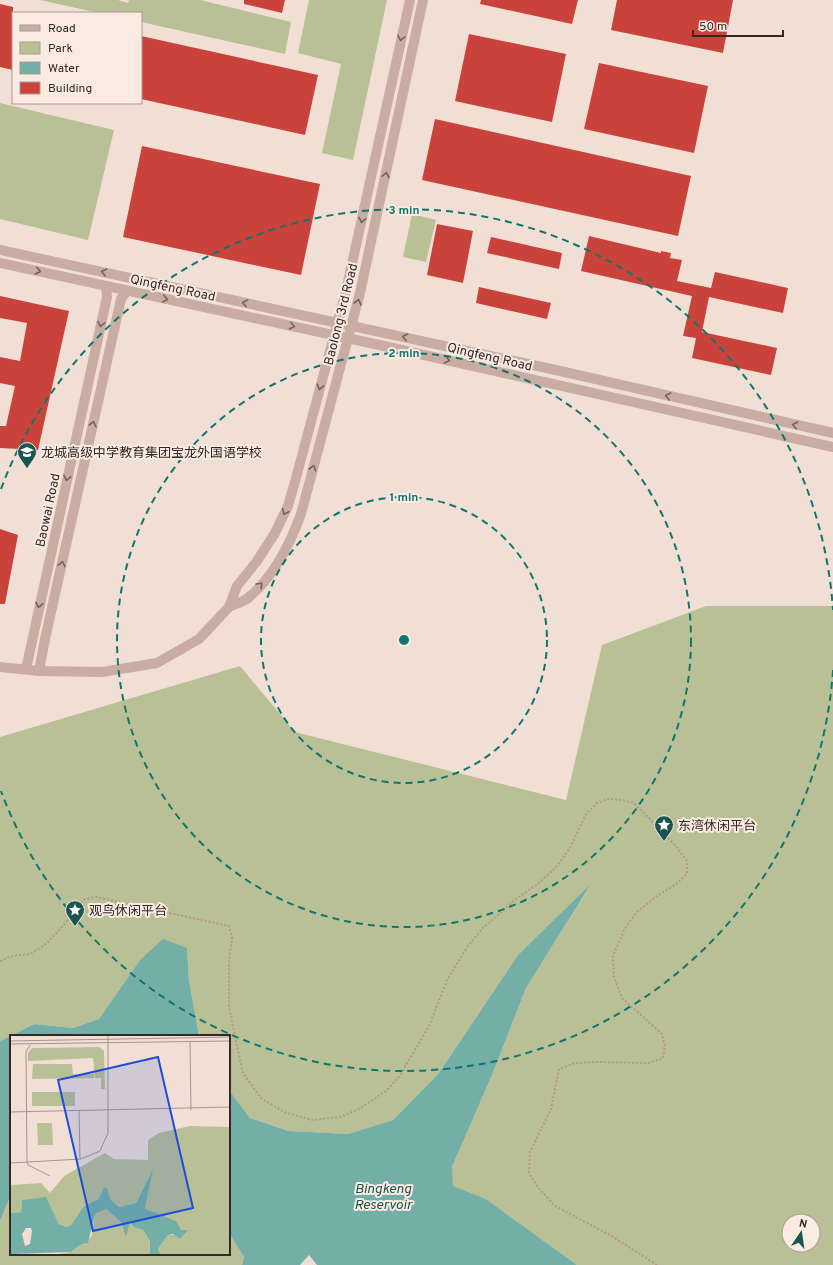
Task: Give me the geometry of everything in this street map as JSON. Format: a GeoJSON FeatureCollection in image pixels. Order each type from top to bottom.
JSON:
{"type":"FeatureCollection","features":[{"type":"Feature","properties":{"kind":"street","name":"Baolong 3rd Road"},"geometry":{"type":"LineString","coordinates":[[0,667],[39,671],[102,672],[157,663],[199,639],[228,607],[237,586],[257,561],[275,533],[288,506],[338,323],[410,0]]}},
{"type":"Feature","properties":{"kind":"street","name":"Baolong 3rd Road"},"geometry":{"type":"LineString","coordinates":[[228,607],[248,598],[266,579],[280,560],[292,538],[301,514],[362,285],[423,0]]}},
{"type":"Feature","properties":{"kind":"street","name":"Qingfeng Road"},"geometry":{"type":"LineString","coordinates":[[0,250],[547,368],[833,433]]}},
{"type":"Feature","properties":{"kind":"street","name":"Qingfeng Road"},"geometry":{"type":"LineString","coordinates":[[0,263],[348,338],[833,447]]}},
{"type":"Feature","properties":{"kind":"street","name":"Baowai Road"},"geometry":{"type":"LineString","coordinates":[[26,669],[107,297],[106,286]]}},
{"type":"Feature","properties":{"kind":"street","name":"Baowai Road"},"geometry":{"type":"LineString","coordinates":[[39,671],[121,299],[127,290]]}},
{"type":"Feature","properties":{"kind":"path"},"geometry":{"type":"LineString","coordinates":[[0,961],[12,956],[29,954],[36,951],[47,943],[85,899],[96,897],[228,926],[232,938],[229,961],[229,1006],[234,1037],[243,1073],[261,1098],[284,1112],[312,1120],[340,1117],[359,1109],[386,1091],[399,1077],[429,1026],[446,980],[468,946],[483,928],[517,898],[538,884],[557,866],[570,848],[586,814],[597,803],[608,799],[634,803],[676,846],[688,862],[687,874],[675,885],[638,912],[625,928],[613,956],[614,978],[622,998],[662,1034],[665,1046],[663,1058],[649,1064],[596,1062],[576,1063],[559,1069],[551,1109],[530,1152],[529,1173],[537,1186],[555,1206],[610,1235],[657,1265]]}},
{"type":"Feature","properties":{"kind":"green space"},"geometry":{"type":"Polygon","coordinates":[[[40,0],[118,0],[128,3],[129,0],[200,0],[291,22],[285,54],[142,22],[142,12],[94,12],[40,0]]]}},
{"type":"Feature","properties":{"kind":"green space"},"geometry":{"type":"Polygon","coordinates":[[[309,0],[387,0],[353,160],[322,153],[341,64],[298,53],[309,0]]]}},
{"type":"Feature","properties":{"kind":"green space"},"geometry":{"type":"Polygon","coordinates":[[[0,103],[114,130],[88,240],[0,219],[0,103]]]}},
{"type":"Feature","properties":{"kind":"green space"},"geometry":{"type":"Polygon","coordinates":[[[412,214],[436,220],[426,262],[403,257],[412,214]]]}},
{"type":"Feature","properties":{"kind":"green space"},"geometry":{"type":"Polygon","coordinates":[[[706,606],[833,606],[833,1265],[577,1265],[486,1199],[452,1186],[452,1167],[492,1075],[526,988],[590,886],[518,955],[438,1074],[393,1120],[348,1134],[289,1131],[250,1118],[230,1091],[230,1035],[199,1035],[189,980],[187,948],[140,960],[99,1019],[73,1028],[34,1024],[0,1041],[0,737],[240,666],[295,732],[566,800],[602,645],[706,606]]]}},
{"type":"Feature","properties":{"kind":"green space"},"geometry":{"type":"Polygon","coordinates":[[[10,1197],[10,1255],[230,1255],[230,1235],[244,1257],[242,1265],[0,1265],[0,1221],[10,1197]]]}},
{"type":"Feature","properties":{"kind":"water","name":"Bingkeng Reservoir"},"geometry":{"type":"Polygon","coordinates":[[[591,884],[526,988],[492,1075],[452,1167],[453,1186],[486,1199],[577,1265],[317,1265],[309,1255],[300,1265],[242,1265],[244,1257],[230,1235],[230,1091],[250,1118],[289,1131],[348,1134],[393,1120],[438,1074],[518,955],[591,884]]]}},
{"type":"Feature","properties":{"kind":"water"},"geometry":{"type":"Polygon","coordinates":[[[163,939],[187,948],[189,980],[199,1035],[12,1035],[34,1024],[73,1028],[99,1019],[140,960],[163,939]]]}},
{"type":"Feature","properties":{"kind":"water"},"geometry":{"type":"Polygon","coordinates":[[[10,1036],[10,1197],[0,1221],[0,1041],[10,1036]]]}},
{"type":"Feature","properties":{"kind":"building"},"geometry":{"type":"Polygon","coordinates":[[[244,0],[285,0],[282,13],[244,4],[244,0]]]}},
{"type":"Feature","properties":{"kind":"building"},"geometry":{"type":"Polygon","coordinates":[[[481,0],[578,0],[572,24],[480,4],[481,0]]]}},
{"type":"Feature","properties":{"kind":"building"},"geometry":{"type":"Polygon","coordinates":[[[617,0],[733,0],[723,53],[611,30],[617,0]]]}},
{"type":"Feature","properties":{"kind":"building"},"geometry":{"type":"Polygon","coordinates":[[[0,4],[13,7],[13,12],[12,70],[0,67],[0,4]]]}},
{"type":"Feature","properties":{"kind":"building"},"geometry":{"type":"Polygon","coordinates":[[[469,34],[566,54],[552,122],[455,101],[469,34]]]}},
{"type":"Feature","properties":{"kind":"building"},"geometry":{"type":"Polygon","coordinates":[[[142,36],[318,75],[305,135],[142,99],[142,36]]]}},
{"type":"Feature","properties":{"kind":"building"},"geometry":{"type":"Polygon","coordinates":[[[599,63],[708,86],[694,153],[584,129],[599,63]]]}},
{"type":"Feature","properties":{"kind":"building"},"geometry":{"type":"Polygon","coordinates":[[[435,119],[691,176],[678,236],[422,180],[435,119]]]}},
{"type":"Feature","properties":{"kind":"building"},"geometry":{"type":"Polygon","coordinates":[[[142,146],[320,184],[301,275],[123,237],[142,146]]]}},
{"type":"Feature","properties":{"kind":"building"},"geometry":{"type":"Polygon","coordinates":[[[437,224],[473,231],[463,283],[427,275],[437,224]]]}},
{"type":"Feature","properties":{"kind":"building"},"geometry":{"type":"Polygon","coordinates":[[[589,236],[661,253],[661,251],[671,253],[670,258],[682,260],[677,281],[711,288],[715,272],[788,288],[783,313],[709,297],[702,332],[777,348],[771,375],[692,358],[696,338],[683,336],[692,296],[581,271],[589,236]]]}},
{"type":"Feature","properties":{"kind":"building"},"geometry":{"type":"Polygon","coordinates":[[[491,237],[562,253],[559,269],[487,253],[491,237]]]}},
{"type":"Feature","properties":{"kind":"building"},"geometry":{"type":"Polygon","coordinates":[[[479,287],[551,303],[547,319],[476,303],[479,287]]]}},
{"type":"Feature","properties":{"kind":"building"},"geometry":{"type":"Polygon","coordinates":[[[0,296],[69,311],[38,450],[0,448],[0,426],[6,426],[15,386],[0,383],[0,357],[20,361],[27,323],[0,318],[0,296]]]}},
{"type":"Feature","properties":{"kind":"building"},"geometry":{"type":"Polygon","coordinates":[[[0,529],[18,535],[5,604],[0,604],[0,529]]]}},
{"type":"Feature","properties":{"kind":"place","name":"龙城高级中学教育集团宝龙外国语学校"},"geometry":{"type":"Point","coordinates":[27,469]}},
{"type":"Feature","properties":{"kind":"place","name":"东湾休闲平台"},"geometry":{"type":"Point","coordinates":[664,842]}},
{"type":"Feature","properties":{"kind":"place","name":"观鸟休闲平台"},"geometry":{"type":"Point","coordinates":[75,927]}}]}
